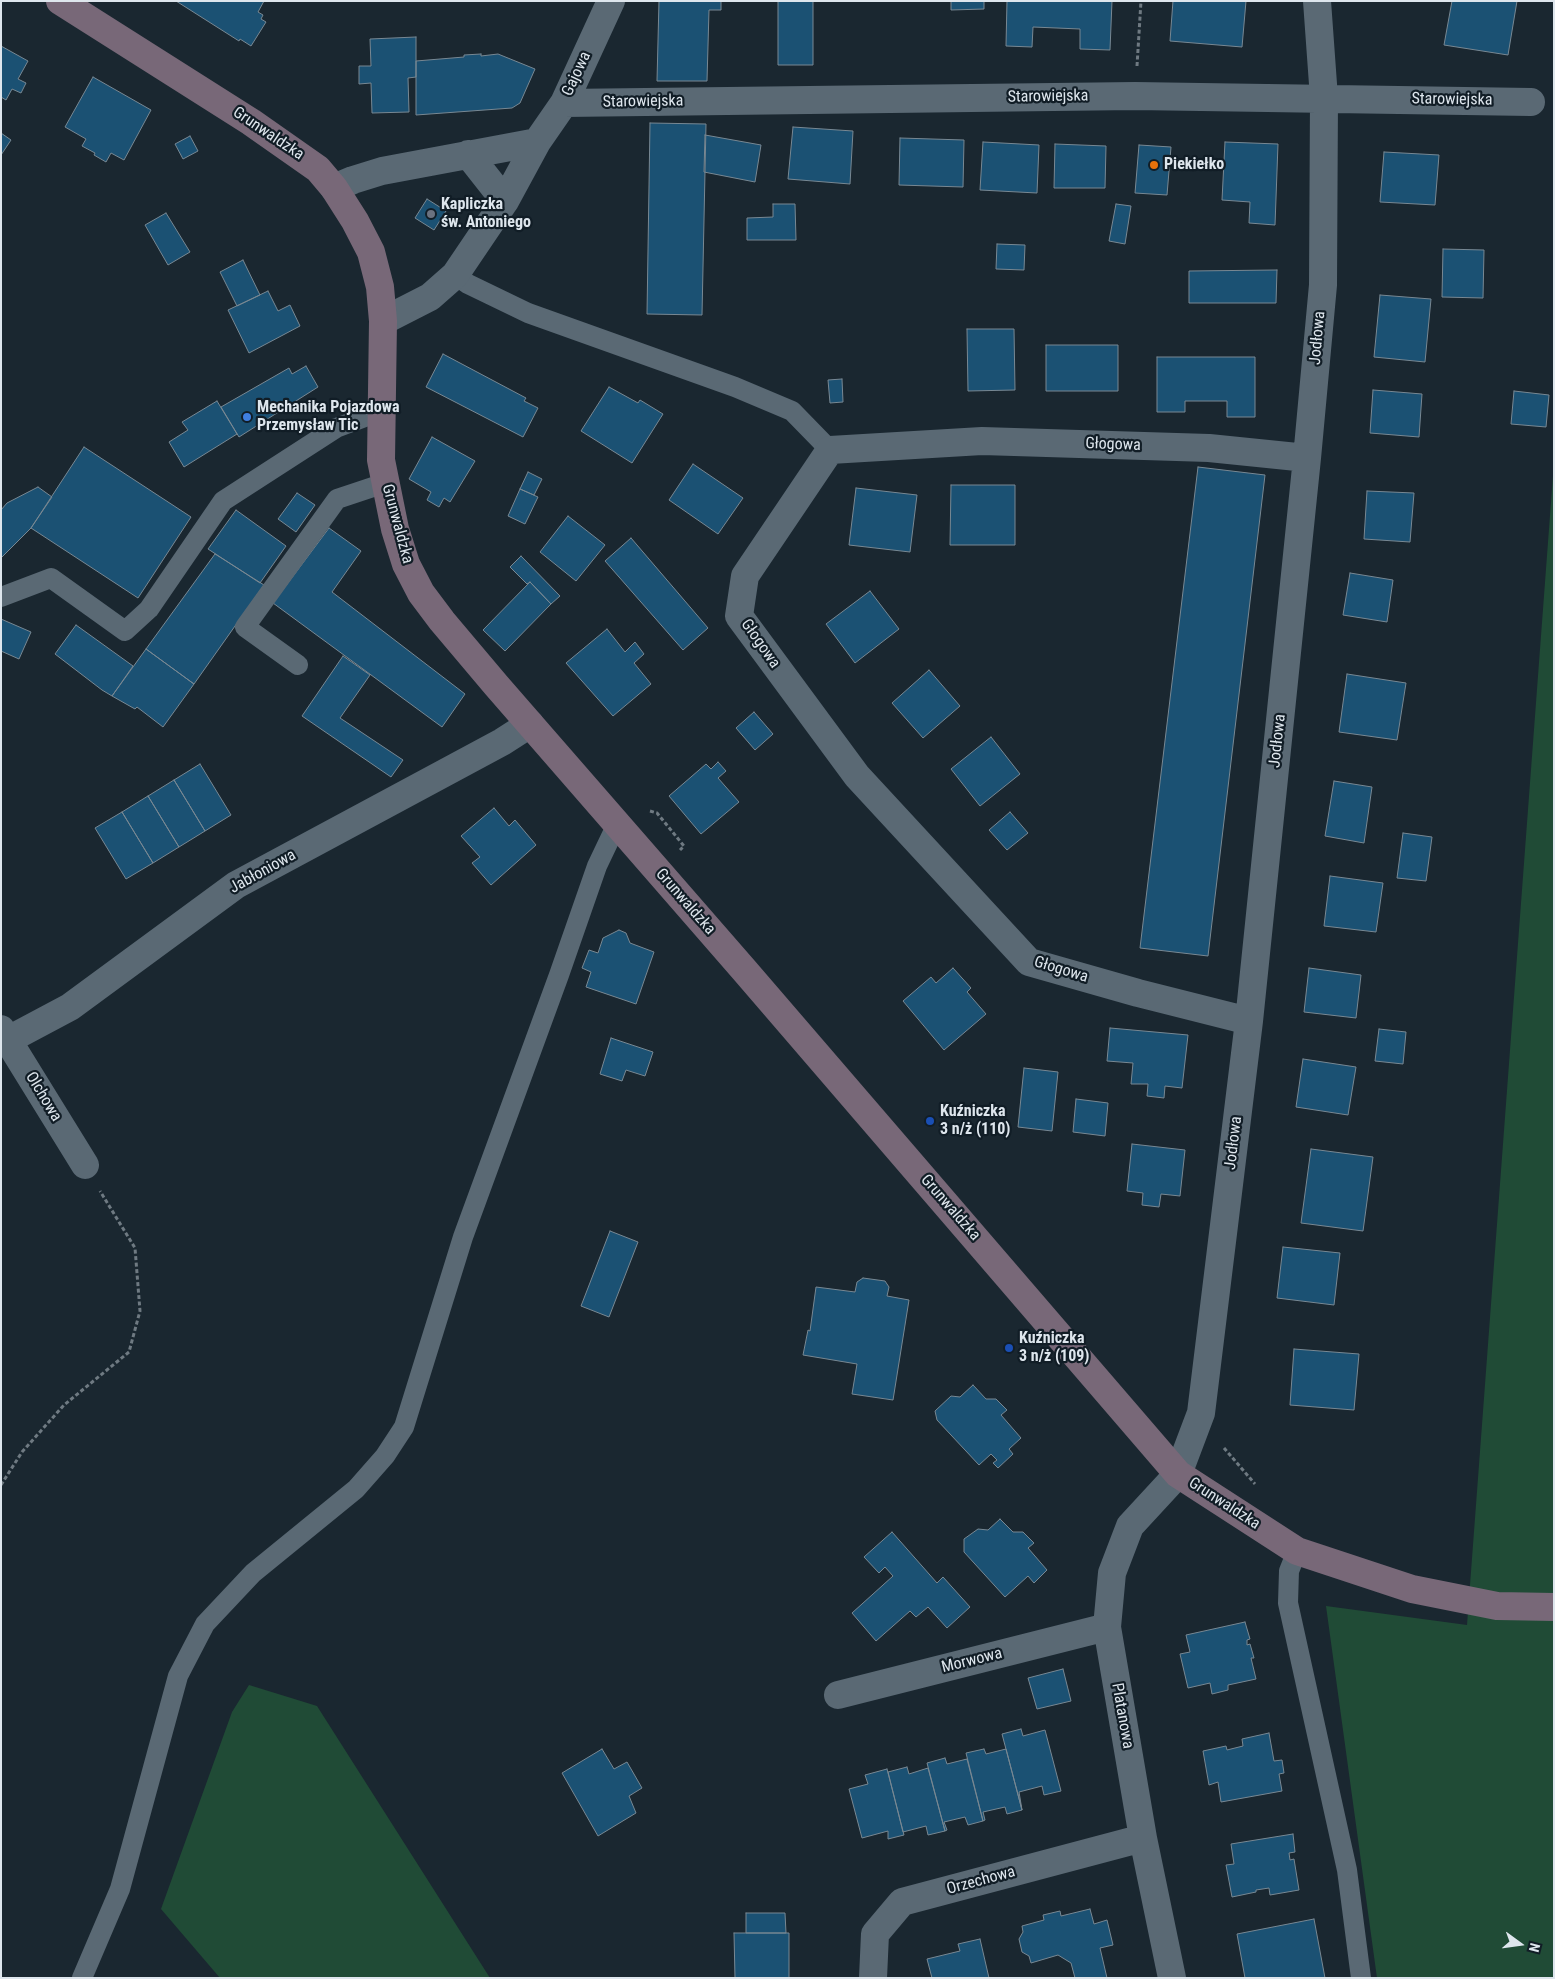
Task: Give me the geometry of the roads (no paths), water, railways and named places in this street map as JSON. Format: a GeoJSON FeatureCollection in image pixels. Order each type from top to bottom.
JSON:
{"type":"FeatureCollection","features":[{"type":"Feature","properties":{"kind":"street","name":"Grunwaldzka"},"geometry":{"type":"LineString","coordinates":[[60,1],[252,122],[318,168],[334,188],[355,221],[371,252],[380,287],[383,321],[382,460],[385,483],[395,529],[406,564],[421,592],[442,621],[530,724],[765,993],[1178,1474],[1297,1551],[1412,1588],[1497,1606],[1554,1607]]}},
{"type":"Feature","properties":{"kind":"street","name":"Gajowa"},"geometry":{"type":"LineString","coordinates":[[383,321],[430,298],[455,275],[505,201],[537,142],[564,103],[611,1]]}},
{"type":"Feature","properties":{"kind":"street","name":"Jodłowa"},"geometry":{"type":"LineString","coordinates":[[1178,1474],[1202,1413],[1249,1021],[1307,458],[1323,285],[1324,98],[1317,1]]}},
{"type":"Feature","properties":{"kind":"street","name":"Starowiejska"},"geometry":{"type":"LineString","coordinates":[[564,103],[1135,96],[1531,102]]}},
{"type":"Feature","properties":{"kind":"street"},"geometry":{"type":"LineString","coordinates":[[334,188],[352,180],[382,171],[537,142]]}},
{"type":"Feature","properties":{"kind":"street"},"geometry":{"type":"LineString","coordinates":[[468,154],[505,201]]}},
{"type":"Feature","properties":{"kind":"street","name":"Głogowa"},"geometry":{"type":"LineString","coordinates":[[1249,1021],[1138,993],[1029,962],[857,776],[740,616],[745,576],[830,450],[982,441],[1209,448],[1307,458]]}},
{"type":"Feature","properties":{"kind":"street","name":"Jabłoniowa"},"geometry":{"type":"LineString","coordinates":[[5,1034],[70,1007],[236,885],[502,742],[530,724]]}},
{"type":"Feature","properties":{"kind":"street","name":"Olchowa"},"geometry":{"type":"LineString","coordinates":[[5,1034],[84,1164]]}},
{"type":"Feature","properties":{"kind":"street","name":"Platanowa"},"geometry":{"type":"LineString","coordinates":[[1172,1978],[1143,1838],[1107,1627],[1112,1573],[1130,1526],[1178,1474]]}},
{"type":"Feature","properties":{"kind":"street","name":"Morwowa"},"geometry":{"type":"LineString","coordinates":[[838,1695],[1107,1627]]}},
{"type":"Feature","properties":{"kind":"street","name":"Orzechowa"},"geometry":{"type":"LineString","coordinates":[[872,1978],[875,1934],[902,1902],[1143,1838]]}},
{"type":"Feature","properties":{"kind":"lane"},"geometry":{"type":"LineString","coordinates":[[455,275],[468,284],[528,312],[736,386],[792,411],[830,450]]}},
{"type":"Feature","properties":{"kind":"lane"},"geometry":{"type":"LineString","coordinates":[[1,597],[51,578],[125,630],[149,609],[223,501],[336,428],[381,411]]}},
{"type":"Feature","properties":{"kind":"lane"},"geometry":{"type":"LineString","coordinates":[[298,665],[245,627],[337,499],[385,483]]}},
{"type":"Feature","properties":{"kind":"lane"},"geometry":{"type":"LineString","coordinates":[[82,1978],[120,1889],[178,1676],[205,1624],[252,1572],[356,1489],[385,1456],[404,1427],[463,1238],[597,866],[617,824]]}},
{"type":"Feature","properties":{"kind":"lane"},"geometry":{"type":"LineString","coordinates":[[1297,1551],[1289,1571],[1288,1603],[1346,1870],[1361,1978]]}},
{"type":"Feature","properties":{"kind":"place","name":"Piekiełko"},"geometry":{"type":"Point","coordinates":[1154,165]}},
{"type":"Feature","properties":{"kind":"place","name":"Kapliczka św. Antoniego"},"geometry":{"type":"Point","coordinates":[431,214]}},
{"type":"Feature","properties":{"kind":"place","name":"Mechanika Pojazdowa Przemysław Tic"},"geometry":{"type":"Point","coordinates":[247,417]}},
{"type":"Feature","properties":{"kind":"place","name":"Kuźniczka 3 n/ż (110)"},"geometry":{"type":"Point","coordinates":[930,1121]}},
{"type":"Feature","properties":{"kind":"place","name":"Kuźniczka 3 n/ż (109)"},"geometry":{"type":"Point","coordinates":[1009,1348]}}]}
